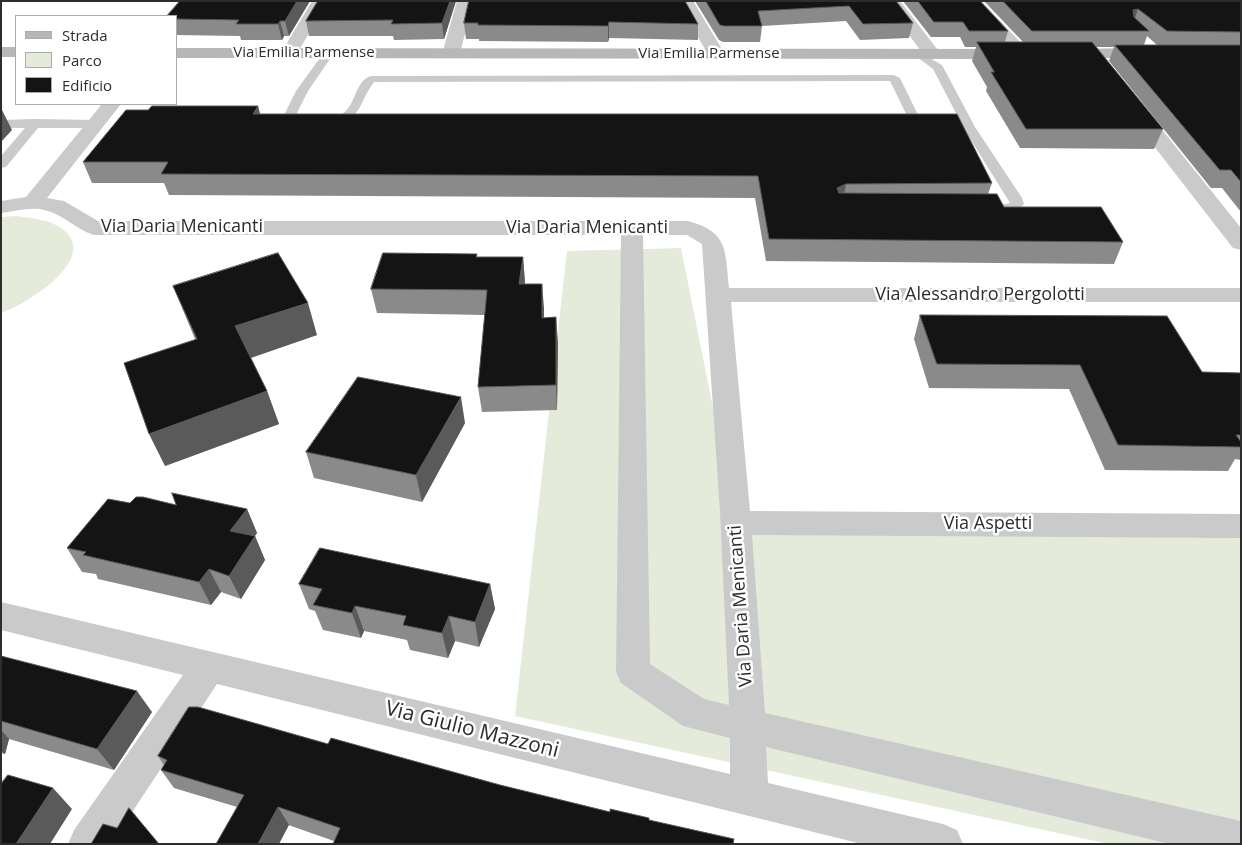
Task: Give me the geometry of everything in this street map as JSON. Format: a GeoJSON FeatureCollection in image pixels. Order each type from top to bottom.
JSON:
{"type":"FeatureCollection","features":[{"type":"Feature","properties":{"kind":"main road"},"geometry":{"type":"LineString","coordinates":[[1,52],[15,52]]}},
{"type":"Feature","properties":{"kind":"main road","name":"Via Emilia Parmense"},"geometry":{"type":"LineString","coordinates":[[178,53],[1044,54],[1098,61],[1163,53]]}},
{"type":"Feature","properties":{"kind":"street"},"geometry":{"type":"LineString","coordinates":[[289,53],[320,1]]}},
{"type":"Feature","properties":{"kind":"street"},"geometry":{"type":"LineString","coordinates":[[452,54],[465,1]]}},
{"type":"Feature","properties":{"kind":"street"},"geometry":{"type":"LineString","coordinates":[[685,1],[716,54]]}},
{"type":"Feature","properties":{"kind":"street"},"geometry":{"type":"LineString","coordinates":[[892,1],[925,54]]}},
{"type":"Feature","properties":{"kind":"street"},"geometry":{"type":"LineString","coordinates":[[972,1],[1022,54]]}},
{"type":"Feature","properties":{"kind":"street"},"geometry":{"type":"LineString","coordinates":[[1122,92],[1241,243]]}},
{"type":"Feature","properties":{"kind":"street"},"geometry":{"type":"LineString","coordinates":[[1,207],[33,202],[111,105]]}},
{"type":"Feature","properties":{"kind":"street","name":"Via Daria Menicanti"},"geometry":{"type":"LineString","coordinates":[[33,202],[56,206],[94,228],[688,228],[710,238],[713,244],[718,294],[736,523],[748,725],[749,797]]}},
{"type":"Feature","properties":{"kind":"street"},"geometry":{"type":"LineString","coordinates":[[632,229],[633,672],[696,714],[1241,841]]}},
{"type":"Feature","properties":{"kind":"street","name":"Via Alessandro Pergolotti"},"geometry":{"type":"LineString","coordinates":[[718,294],[1241,295]]}},
{"type":"Feature","properties":{"kind":"street","name":"Via Aspetti"},"geometry":{"type":"LineString","coordinates":[[736,523],[1241,526]]}},
{"type":"Feature","properties":{"kind":"street","name":"Via Giulio Mazzoni"},"geometry":{"type":"LineString","coordinates":[[1,616],[943,844]]}},
{"type":"Feature","properties":{"kind":"street"},"geometry":{"type":"LineString","coordinates":[[88,844],[209,667]]}},
{"type":"Feature","properties":{"kind":"lane"},"geometry":{"type":"LineString","coordinates":[[1146,41],[1163,53]]}},
{"type":"Feature","properties":{"kind":"lane"},"geometry":{"type":"LineString","coordinates":[[329,53],[302,91],[287,121],[361,121]]}},
{"type":"Feature","properties":{"kind":"lane"},"geometry":{"type":"LineString","coordinates":[[925,54],[938,66],[966,120],[1017,204],[1006,210],[977,210]]}},
{"type":"Feature","properties":{"kind":"lane"},"geometry":{"type":"LineString","coordinates":[[341,121],[356,109],[364,86],[371,79],[894,78],[915,121]]}},
{"type":"Feature","properties":{"kind":"lane"},"geometry":{"type":"LineString","coordinates":[[897,121],[966,120]]}},
{"type":"Feature","properties":{"kind":"lane"},"geometry":{"type":"LineString","coordinates":[[1,164],[35,123]]}},
{"type":"Feature","properties":{"kind":"lane"},"geometry":{"type":"LineString","coordinates":[[1,124],[96,124]]}},
{"type":"Feature","properties":{"kind":"green space"},"geometry":{"type":"Polygon","coordinates":[[[16,216],[45,221],[61,228],[72,240],[73,252],[67,266],[42,290],[1,313],[1,217],[16,216]]]}},
{"type":"Feature","properties":{"kind":"green space"},"geometry":{"type":"Polygon","coordinates":[[[681,248],[736,523],[1241,526],[1241,844],[1109,844],[515,716],[567,251],[681,248]]]}},
{"type":"Feature","properties":{"kind":"building"},"geometry":{"type":"Polygon","coordinates":[[[180,1],[297,1],[285,21],[280,21],[278,24],[236,24],[239,20],[178,19],[178,15],[168,15],[180,1]]]}},
{"type":"Feature","properties":{"kind":"building"},"geometry":{"type":"Polygon","coordinates":[[[318,1],[450,1],[442,23],[391,24],[393,20],[306,21],[318,1]]]}},
{"type":"Feature","properties":{"kind":"building"},"geometry":{"type":"Polygon","coordinates":[[[469,1],[685,1],[698,24],[609,22],[608,26],[478,25],[478,23],[464,23],[469,1]]]}},
{"type":"Feature","properties":{"kind":"building"},"geometry":{"type":"Polygon","coordinates":[[[706,1],[896,1],[913,23],[863,24],[849,6],[758,11],[762,26],[724,26],[720,25],[706,1]]]}},
{"type":"Feature","properties":{"kind":"building"},"geometry":{"type":"Polygon","coordinates":[[[918,1],[980,1],[1008,31],[969,31],[963,22],[934,22],[918,1]]]}},
{"type":"Feature","properties":{"kind":"building"},"geometry":{"type":"Polygon","coordinates":[[[1003,1],[1241,1],[1241,32],[1167,31],[1138,9],[1133,10],[1134,17],[1149,31],[1032,31],[1003,1]]]}},
{"type":"Feature","properties":{"kind":"building"},"geometry":{"type":"Polygon","coordinates":[[[977,42],[1092,42],[1163,129],[1026,129],[991,72],[994,72],[977,42]]]}},
{"type":"Feature","properties":{"kind":"building"},"geometry":{"type":"Polygon","coordinates":[[[1115,45],[1241,45],[1241,182],[1231,170],[1220,170],[1115,45]]]}},
{"type":"Feature","properties":{"kind":"building"},"geometry":{"type":"Polygon","coordinates":[[[152,106],[258,106],[253,114],[957,114],[992,183],[846,184],[837,188],[839,193],[997,194],[1004,207],[1101,207],[1123,242],[769,239],[758,176],[161,174],[168,162],[83,162],[126,110],[148,110],[152,106]]]}},
{"type":"Feature","properties":{"kind":"building"},"geometry":{"type":"Polygon","coordinates":[[[278,253],[308,303],[235,326],[267,391],[149,434],[124,363],[197,339],[173,286],[278,253]]]}},
{"type":"Feature","properties":{"kind":"building"},"geometry":{"type":"Polygon","coordinates":[[[383,253],[477,254],[476,257],[523,257],[519,284],[542,284],[542,318],[556,317],[556,385],[478,387],[487,290],[371,289],[383,253]]]}},
{"type":"Feature","properties":{"kind":"building"},"geometry":{"type":"Polygon","coordinates":[[[920,315],[1167,316],[1202,372],[1241,373],[1241,435],[1236,435],[1241,442],[1241,447],[1118,445],[1080,365],[937,364],[920,315]]]}},
{"type":"Feature","properties":{"kind":"building"},"geometry":{"type":"Polygon","coordinates":[[[358,377],[461,397],[416,475],[306,452],[358,377]]]}},
{"type":"Feature","properties":{"kind":"building"},"geometry":{"type":"Polygon","coordinates":[[[172,493],[247,509],[230,531],[255,536],[229,576],[209,569],[199,582],[83,555],[86,552],[67,548],[108,499],[130,503],[136,497],[143,497],[176,505],[172,493]]]}},
{"type":"Feature","properties":{"kind":"building"},"geometry":{"type":"Polygon","coordinates":[[[320,548],[490,584],[475,622],[449,616],[442,633],[403,625],[406,616],[355,606],[352,613],[313,605],[322,589],[299,584],[320,548]]]}},
{"type":"Feature","properties":{"kind":"building"},"geometry":{"type":"Polygon","coordinates":[[[1,656],[137,691],[97,749],[1,721],[1,656]]]}},
{"type":"Feature","properties":{"kind":"building"},"geometry":{"type":"Polygon","coordinates":[[[189,707],[198,707],[328,744],[331,738],[500,785],[610,812],[610,809],[649,818],[649,820],[734,839],[733,844],[333,844],[340,828],[278,807],[258,844],[216,844],[244,795],[161,770],[167,760],[158,756],[189,707]]]}},
{"type":"Feature","properties":{"kind":"building"},"geometry":{"type":"Polygon","coordinates":[[[8,775],[53,788],[16,844],[1,844],[1,784],[8,775]]]}},
{"type":"Feature","properties":{"kind":"building"},"geometry":{"type":"Polygon","coordinates":[[[129,808],[159,844],[91,844],[103,824],[117,828],[129,808]]]}}]}
